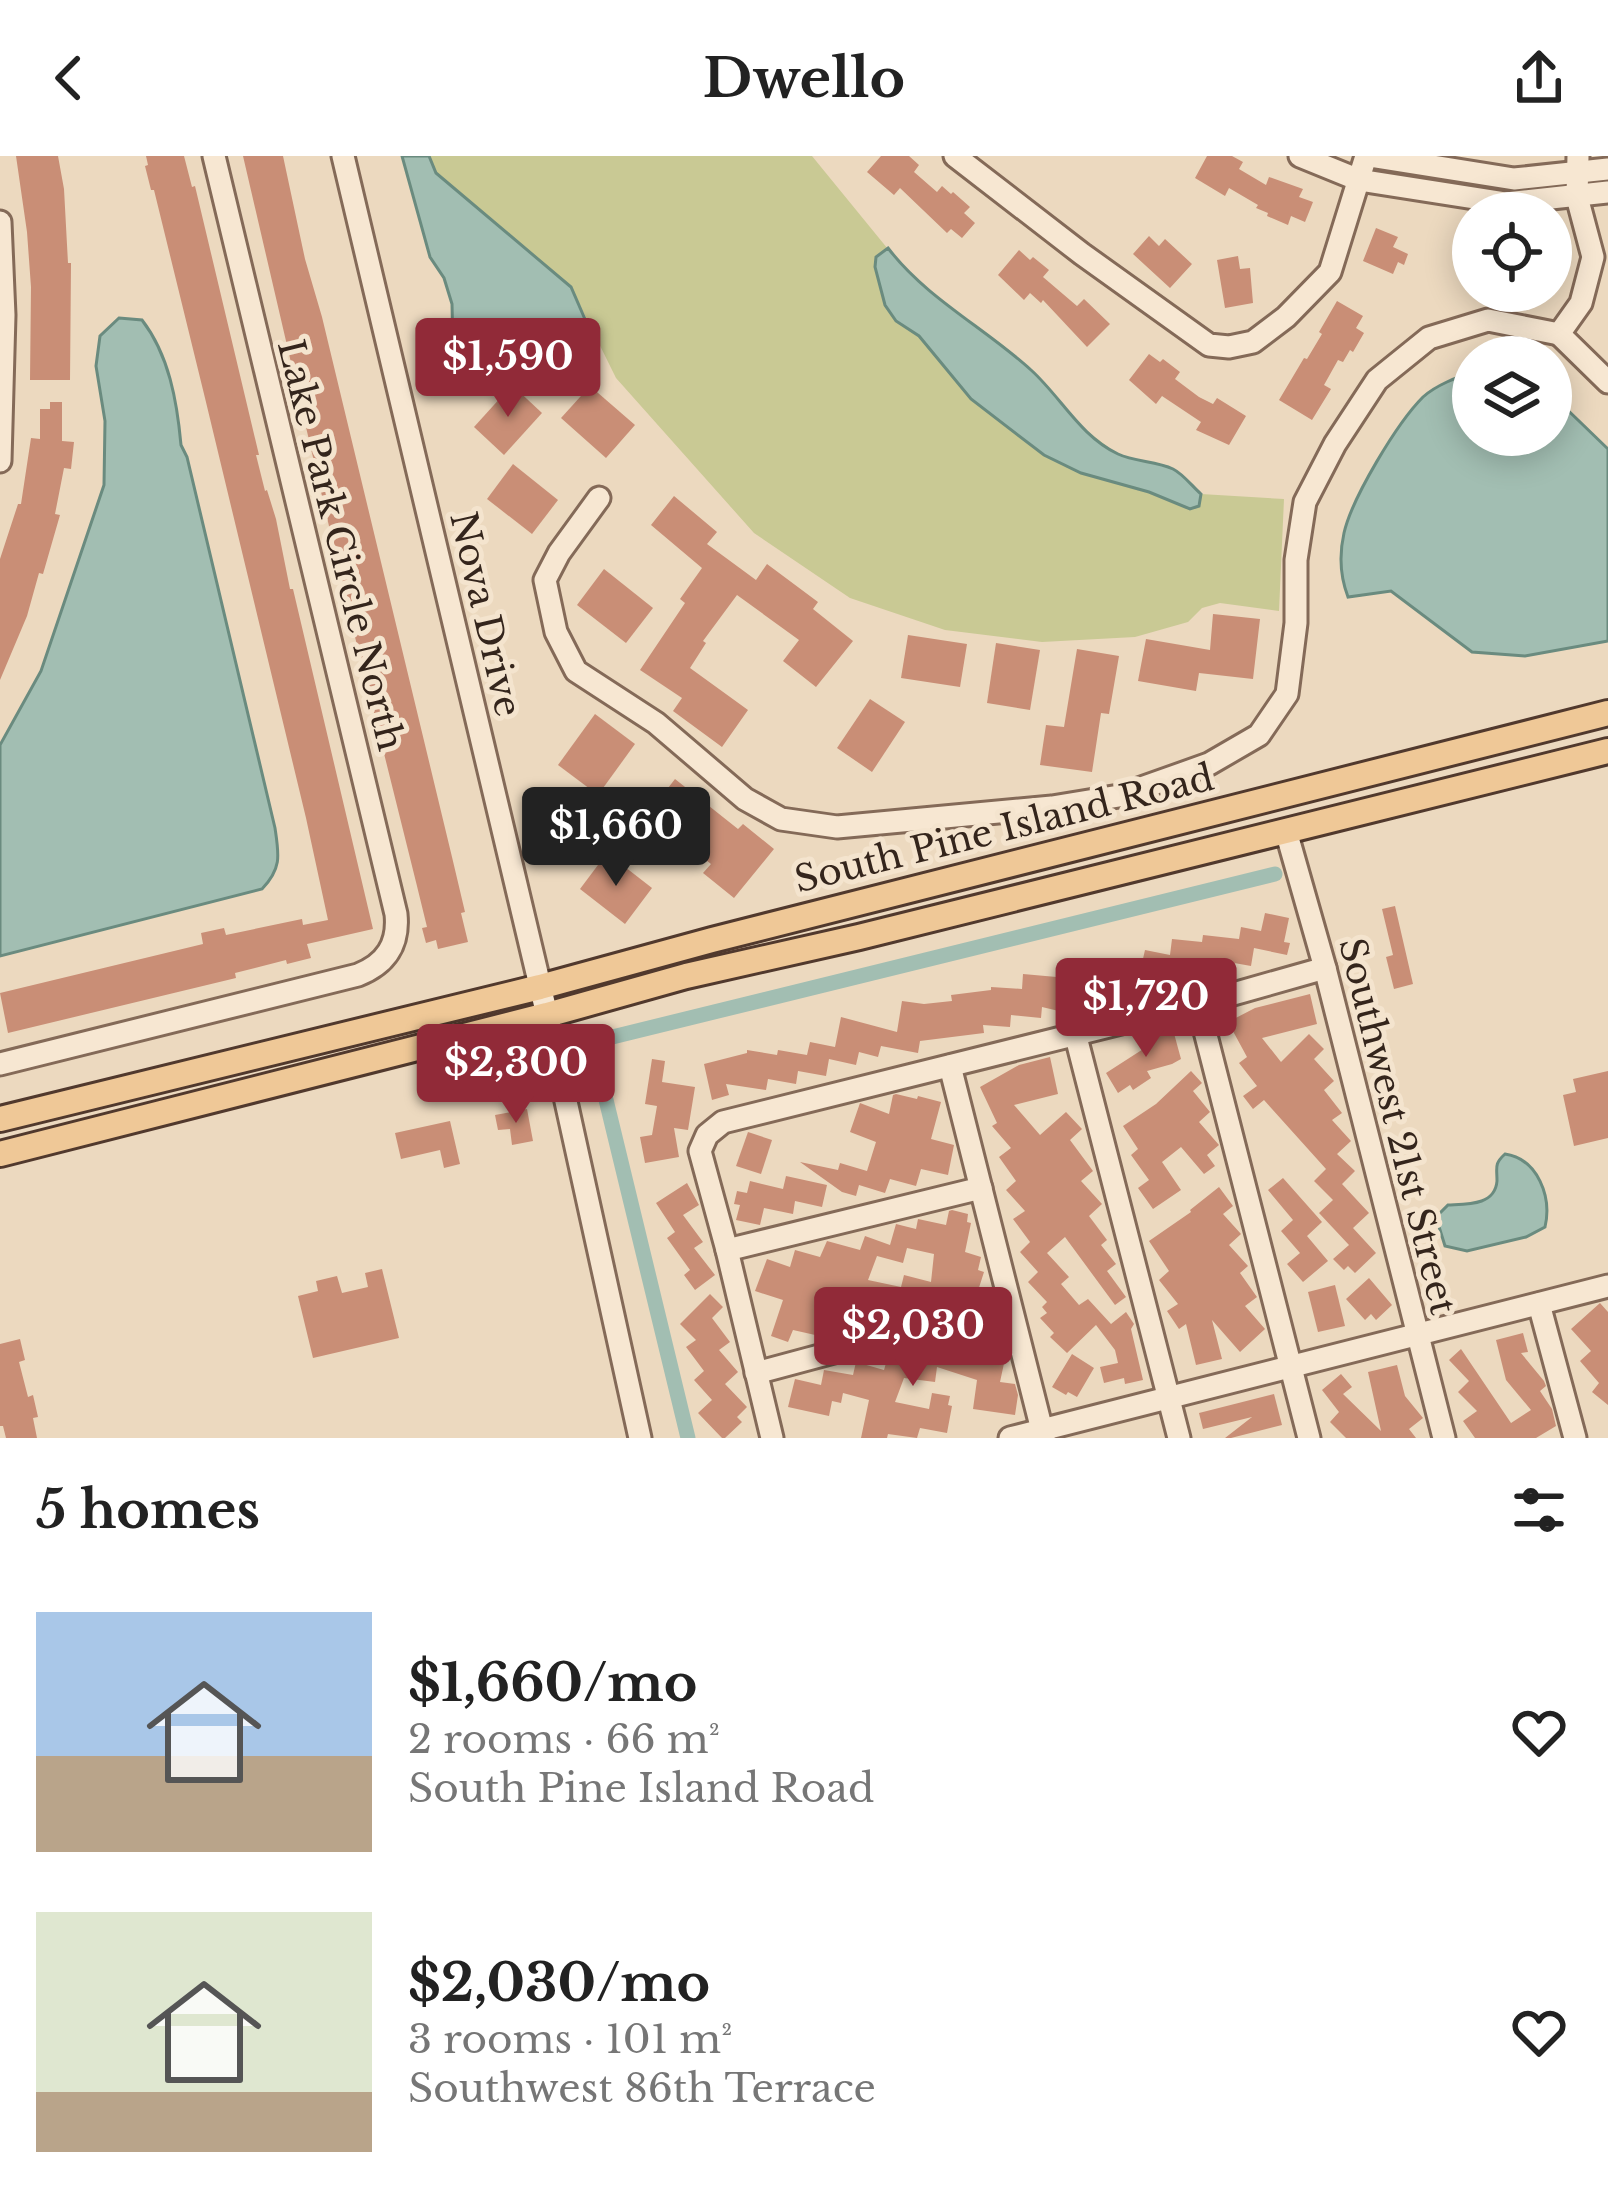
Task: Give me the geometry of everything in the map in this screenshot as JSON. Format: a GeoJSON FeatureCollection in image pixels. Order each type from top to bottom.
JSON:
{"type":"FeatureCollection","features":[{"type":"Feature","properties":{"kind":"main road","name":"South Pine Island Road"},"geometry":{"type":"LineString","coordinates":[[0,1119],[540,987],[1608,713]]}},
{"type":"Feature","properties":{"kind":"main road","name":"South Pine Island Road"},"geometry":{"type":"LineString","coordinates":[[0,1154],[686,976],[1608,751]]}},
{"type":"Feature","properties":{"kind":"street","name":"Lake Park Circle North"},"geometry":{"type":"LineString","coordinates":[[0,1064],[358,975],[376,967],[396,937],[396,914],[214,156]]}},
{"type":"Feature","properties":{"kind":"street","name":"Nova Drive"},"geometry":{"type":"LineString","coordinates":[[344,156],[547,1015],[640,1438]]}},
{"type":"Feature","properties":{"kind":"street"},"geometry":{"type":"LineString","coordinates":[[955,156],[1209,345],[1229,347],[1252,342],[1286,317],[1330,272],[1368,156],[1514,179],[1578,165],[1608,169]]}},
{"type":"Feature","properties":{"kind":"street"},"geometry":{"type":"LineString","coordinates":[[1300,156],[1359,180],[1506,202],[1608,192]]}},
{"type":"Feature","properties":{"kind":"street"},"geometry":{"type":"LineString","coordinates":[[1559,334],[1581,303],[1594,257],[1576,197],[1578,165]]}},
{"type":"Feature","properties":{"kind":"street"},"geometry":{"type":"LineString","coordinates":[[0,221],[4,271],[0,461]]}},
{"type":"Feature","properties":{"kind":"street"},"geometry":{"type":"LineString","coordinates":[[599,498],[545,580],[556,632],[576,670],[656,723],[746,799],[782,819],[836,827],[1052,807],[1119,796],[1209,764],[1259,735],[1287,694],[1305,502],[1335,444],[1377,380],[1429,338],[1488,320],[1559,334],[1608,382]]}},
{"type":"Feature","properties":{"kind":"street","name":"Southwest 21st Street"},"geometry":{"type":"LineString","coordinates":[[1286,831],[1444,1438]]}},
{"type":"Feature","properties":{"kind":"street"},"geometry":{"type":"LineString","coordinates":[[772,1438],[700,1151],[707,1135],[723,1122],[1325,968]]}},
{"type":"Feature","properties":{"kind":"street"},"geometry":{"type":"LineString","coordinates":[[1198,1004],[1310,1438]]}},
{"type":"Feature","properties":{"kind":"street"},"geometry":{"type":"LineString","coordinates":[[1075,1034],[1179,1438]]}},
{"type":"Feature","properties":{"kind":"street"},"geometry":{"type":"LineString","coordinates":[[950,1066],[1043,1434]]}},
{"type":"Feature","properties":{"kind":"street"},"geometry":{"type":"LineString","coordinates":[[728,1250],[981,1188]]}},
{"type":"Feature","properties":{"kind":"street"},"geometry":{"type":"LineString","coordinates":[[1010,1438],[1043,1434],[1608,1286]]}},
{"type":"Feature","properties":{"kind":"street"},"geometry":{"type":"LineString","coordinates":[[1539,1304],[1575,1438]]}},
{"type":"Feature","properties":{"kind":"street"},"geometry":{"type":"LineString","coordinates":[[756,1372],[1009,1305]]}},
{"type":"Feature","properties":{"kind":"green space"},"geometry":{"type":"Polygon","coordinates":[[[429,156],[812,156],[901,265],[1003,345],[1038,376],[1073,420],[1117,454],[1175,470],[1201,494],[1284,499],[1279,611],[1220,603],[1202,608],[1188,622],[1135,637],[1042,642],[945,630],[850,598],[754,533],[616,378],[571,287],[436,173],[429,156]]]}},
{"type":"Feature","properties":{"kind":"shaded area"},"geometry":{"type":"Polygon","coordinates":[[[402,156],[429,156],[436,173],[571,287],[594,340],[555,329],[462,356],[453,347],[452,304],[444,278],[430,257],[402,156]]]}},
{"type":"Feature","properties":{"kind":"shaded area"},"geometry":{"type":"Polygon","coordinates":[[[888,248],[938,298],[1031,370],[1093,437],[1118,454],[1177,471],[1201,494],[1199,506],[1190,509],[1081,473],[1044,455],[971,399],[919,336],[896,321],[885,305],[875,267],[876,257],[888,248]]]}},
{"type":"Feature","properties":{"kind":"shaded area"},"geometry":{"type":"Polygon","coordinates":[[[119,318],[142,320],[170,379],[181,445],[275,828],[278,861],[262,889],[0,956],[0,745],[41,671],[104,485],[105,421],[96,366],[100,336],[119,318]]]}},
{"type":"Feature","properties":{"kind":"shaded area"},"geometry":{"type":"Polygon","coordinates":[[[1452,380],[1452,456],[1572,456],[1572,414],[1608,449],[1608,641],[1525,656],[1472,652],[1391,591],[1348,597],[1342,541],[1366,481],[1423,397],[1452,380]]]}},
{"type":"Feature","properties":{"kind":"shaded area"},"geometry":{"type":"Polygon","coordinates":[[[1505,1154],[1526,1163],[1540,1181],[1545,1227],[1526,1237],[1467,1251],[1445,1246],[1436,1217],[1448,1205],[1478,1202],[1491,1195],[1498,1163],[1505,1154]]]}},
{"type":"Feature","properties":{"kind":"building"},"geometry":{"type":"Polygon","coordinates":[[[16,156],[58,156],[71,263],[70,380],[30,380],[31,287],[16,156]]]}},
{"type":"Feature","properties":{"kind":"building"},"geometry":{"type":"Polygon","coordinates":[[[146,156],[184,156],[195,186],[373,929],[307,944],[311,958],[287,964],[286,960],[235,973],[236,978],[8,1033],[0,993],[203,944],[201,933],[224,928],[226,935],[302,919],[303,925],[328,920],[146,156]]]}},
{"type":"Feature","properties":{"kind":"building"},"geometry":{"type":"Polygon","coordinates":[[[243,156],[283,156],[465,912],[461,913],[468,942],[438,949],[436,940],[426,943],[422,928],[427,927],[243,156]]]}},
{"type":"Feature","properties":{"kind":"building"},"geometry":{"type":"Polygon","coordinates":[[[881,156],[909,156],[919,165],[914,172],[937,192],[942,186],[970,207],[964,213],[975,223],[962,238],[951,229],[947,233],[900,188],[894,195],[867,172],[881,156]]]}},
{"type":"Feature","properties":{"kind":"building"},"geometry":{"type":"Polygon","coordinates":[[[1207,156],[1232,156],[1243,162],[1239,169],[1266,185],[1269,177],[1303,189],[1299,197],[1313,202],[1305,222],[1291,216],[1288,225],[1229,188],[1225,196],[1195,178],[1207,156]]]}},
{"type":"Feature","properties":{"kind":"building"},"geometry":{"type":"Polygon","coordinates":[[[1376,228],[1398,237],[1393,247],[1408,254],[1393,274],[1363,261],[1376,228]]]}},
{"type":"Feature","properties":{"kind":"building"},"geometry":{"type":"Polygon","coordinates":[[[1149,236],[1159,246],[1165,239],[1192,264],[1170,288],[1133,254],[1149,236]]]}},
{"type":"Feature","properties":{"kind":"building"},"geometry":{"type":"Polygon","coordinates":[[[1019,250],[1049,270],[1043,277],[1077,306],[1084,299],[1110,324],[1087,347],[1043,300],[1030,293],[1024,300],[998,275],[1019,250]]]}},
{"type":"Feature","properties":{"kind":"building"},"geometry":{"type":"Polygon","coordinates":[[[1238,256],[1240,269],[1250,268],[1253,303],[1225,308],[1217,260],[1238,256]]]}},
{"type":"Feature","properties":{"kind":"building"},"geometry":{"type":"Polygon","coordinates":[[[1337,301],[1363,316],[1356,328],[1364,333],[1353,352],[1343,362],[1338,360],[1324,385],[1331,389],[1312,420],[1279,400],[1322,334],[1337,301]]]}},
{"type":"Feature","properties":{"kind":"building"},"geometry":{"type":"Polygon","coordinates":[[[1149,354],[1180,372],[1175,379],[1199,397],[1213,404],[1217,398],[1246,416],[1229,445],[1196,430],[1201,422],[1162,396],[1156,404],[1129,380],[1149,354]]]}},
{"type":"Feature","properties":{"kind":"building"},"geometry":{"type":"Polygon","coordinates":[[[512,385],[542,413],[504,455],[474,427],[512,385]]]}},
{"type":"Feature","properties":{"kind":"building"},"geometry":{"type":"Polygon","coordinates":[[[590,386],[635,425],[606,458],[561,418],[590,386]]]}},
{"type":"Feature","properties":{"kind":"building"},"geometry":{"type":"Polygon","coordinates":[[[50,402],[62,402],[62,441],[74,442],[71,469],[64,468],[55,514],[60,515],[43,574],[39,573],[0,680],[0,559],[21,504],[31,438],[40,439],[40,409],[50,409],[50,402]]]}},
{"type":"Feature","properties":{"kind":"building"},"geometry":{"type":"Polygon","coordinates":[[[513,464],[558,500],[532,534],[487,499],[513,464]]]}},
{"type":"Feature","properties":{"kind":"building"},"geometry":{"type":"Polygon","coordinates":[[[674,496],[717,532],[707,544],[756,580],[767,564],[818,602],[813,609],[853,641],[816,687],[783,661],[799,640],[737,595],[703,641],[690,668],[748,710],[722,747],[673,711],[682,698],[640,670],[685,603],[680,599],[702,568],[651,525],[674,496]]]}},
{"type":"Feature","properties":{"kind":"building"},"geometry":{"type":"Polygon","coordinates":[[[604,569],[653,608],[626,643],[577,605],[604,569]]]}},
{"type":"Feature","properties":{"kind":"building"},"geometry":{"type":"Polygon","coordinates":[[[1213,614],[1260,619],[1253,679],[1199,673],[1196,691],[1138,681],[1146,639],[1210,650],[1213,614]]]}},
{"type":"Feature","properties":{"kind":"building"},"geometry":{"type":"Polygon","coordinates":[[[908,635],[967,644],[960,687],[901,678],[908,635]]]}},
{"type":"Feature","properties":{"kind":"building"},"geometry":{"type":"Polygon","coordinates":[[[996,643],[1040,650],[1030,710],[987,703],[996,643]]]}},
{"type":"Feature","properties":{"kind":"building"},"geometry":{"type":"Polygon","coordinates":[[[1077,649],[1119,656],[1109,714],[1101,713],[1092,772],[1040,765],[1046,725],[1064,727],[1077,649]]]}},
{"type":"Feature","properties":{"kind":"building"},"geometry":{"type":"Polygon","coordinates":[[[870,699],[905,722],[872,772],[837,748],[870,699]]]}},
{"type":"Feature","properties":{"kind":"building"},"geometry":{"type":"Polygon","coordinates":[[[595,714],[635,744],[598,795],[558,765],[595,714]]]}},
{"type":"Feature","properties":{"kind":"building"},"geometry":{"type":"Polygon","coordinates":[[[675,779],[738,829],[743,824],[774,849],[734,898],[703,873],[711,864],[648,814],[675,779]]]}},
{"type":"Feature","properties":{"kind":"building"},"geometry":{"type":"Polygon","coordinates":[[[607,853],[652,888],[625,924],[580,889],[607,853]]]}},
{"type":"Feature","properties":{"kind":"building"},"geometry":{"type":"Polygon","coordinates":[[[1395,906],[1413,984],[1394,989],[1386,957],[1393,955],[1382,909],[1395,906]]]}},
{"type":"Feature","properties":{"kind":"building"},"geometry":{"type":"Polygon","coordinates":[[[1265,913],[1289,918],[1284,942],[1290,943],[1287,955],[1254,948],[1251,966],[1223,961],[1222,975],[1162,975],[1159,988],[1134,983],[1132,995],[1101,991],[1098,1005],[1066,999],[1063,1012],[1042,1007],[1041,1018],[1011,1015],[1010,1027],[983,1025],[984,1033],[920,1041],[918,1053],[881,1046],[878,1057],[859,1052],[856,1065],[829,1059],[826,1076],[798,1071],[796,1084],[768,1079],[766,1090],[726,1084],[729,1095],[712,1100],[704,1064],[747,1050],[807,1055],[810,1042],[835,1047],[841,1017],[897,1032],[902,1001],[924,1004],[952,1001],[951,995],[991,987],[1022,989],[1023,974],[1079,979],[1082,964],[1111,969],[1113,959],[1142,963],[1145,950],[1170,955],[1172,939],[1202,942],[1203,935],[1239,939],[1241,927],[1261,931],[1265,913]]]}},
{"type":"Feature","properties":{"kind":"building"},"geometry":{"type":"Polygon","coordinates":[[[1310,994],[1317,1024],[1262,1038],[1281,1062],[1309,1034],[1324,1049],[1314,1059],[1334,1081],[1324,1090],[1342,1113],[1332,1120],[1351,1141],[1337,1154],[1355,1171],[1342,1184],[1369,1213],[1353,1228],[1376,1253],[1355,1273],[1333,1259],[1349,1245],[1319,1213],[1333,1200],[1314,1181],[1326,1169],[1264,1100],[1253,1109],[1243,1096],[1257,1086],[1239,1063],[1247,1057],[1228,1022],[1255,1008],[1310,994]]]}},
{"type":"Feature","properties":{"kind":"building"},"geometry":{"type":"Polygon","coordinates":[[[1172,1026],[1181,1059],[1147,1071],[1151,1078],[1118,1093],[1106,1073],[1151,1044],[1148,1032],[1172,1026]]]}},
{"type":"Feature","properties":{"kind":"building"},"geometry":{"type":"Polygon","coordinates":[[[1050,1057],[1058,1094],[1014,1105],[1040,1135],[1066,1112],[1082,1129],[1070,1140],[1093,1171],[1081,1181],[1102,1204],[1089,1216],[1107,1240],[1101,1245],[1116,1264],[1107,1271],[1126,1297],[1115,1305],[1065,1237],[1047,1253],[1069,1277],[1061,1284],[1079,1305],[1088,1299],[1111,1324],[1126,1312],[1134,1324],[1131,1329],[1143,1380],[1104,1383],[1100,1367],[1118,1363],[1115,1350],[1096,1325],[1067,1353],[1050,1337],[1054,1333],[1040,1318],[1047,1313],[1042,1307],[1047,1302],[1028,1282],[1038,1272],[1020,1252],[1030,1242],[1013,1219],[1025,1211],[1006,1190],[1016,1181],[999,1157],[1011,1148],[992,1126],[997,1123],[980,1087],[1019,1065],[1050,1057]]]}},
{"type":"Feature","properties":{"kind":"building"},"geometry":{"type":"Polygon","coordinates":[[[652,1059],[665,1061],[662,1082],[695,1087],[688,1130],[674,1128],[679,1157],[645,1163],[640,1137],[652,1135],[657,1106],[645,1104],[652,1059]]]}},
{"type":"Feature","properties":{"kind":"building"},"geometry":{"type":"Polygon","coordinates":[[[1191,1071],[1202,1083],[1193,1091],[1210,1112],[1199,1122],[1219,1145],[1207,1155],[1215,1166],[1204,1174],[1181,1147],[1162,1162],[1181,1190],[1153,1209],[1138,1188],[1149,1180],[1131,1155],[1138,1149],[1123,1126],[1156,1104],[1191,1071]]]}},
{"type":"Feature","properties":{"kind":"building"},"geometry":{"type":"Polygon","coordinates":[[[1608,1071],[1608,1138],[1574,1146],[1563,1095],[1576,1092],[1573,1079],[1608,1071]]]}},
{"type":"Feature","properties":{"kind":"building"},"geometry":{"type":"Polygon","coordinates":[[[896,1094],[941,1102],[931,1139],[954,1145],[948,1175],[921,1169],[916,1186],[890,1179],[885,1193],[859,1185],[856,1196],[842,1192],[800,1162],[838,1170],[840,1163],[867,1171],[876,1142],[850,1132],[860,1103],[889,1114],[896,1094]]]}},
{"type":"Feature","properties":{"kind":"building"},"geometry":{"type":"Polygon","coordinates":[[[527,1109],[533,1141],[512,1145],[510,1129],[498,1130],[495,1115],[527,1109]]]}},
{"type":"Feature","properties":{"kind":"building"},"geometry":{"type":"Polygon","coordinates":[[[450,1121],[460,1164],[444,1168],[440,1150],[401,1159],[395,1133],[450,1121]]]}},
{"type":"Feature","properties":{"kind":"building"},"geometry":{"type":"Polygon","coordinates":[[[748,1132],[772,1140],[761,1174],[736,1166],[748,1132]]]}},
{"type":"Feature","properties":{"kind":"building"},"geometry":{"type":"Polygon","coordinates":[[[786,1176],[827,1185],[822,1207],[795,1201],[793,1214],[764,1208],[760,1225],[736,1220],[737,1191],[747,1193],[750,1181],[783,1189],[786,1176]]]}},
{"type":"Feature","properties":{"kind":"building"},"geometry":{"type":"Polygon","coordinates":[[[1283,1178],[1322,1222],[1307,1236],[1328,1261],[1303,1282],[1287,1264],[1300,1253],[1281,1231],[1293,1220],[1268,1190],[1283,1178]]]}},
{"type":"Feature","properties":{"kind":"building"},"geometry":{"type":"Polygon","coordinates":[[[687,1183],[699,1205],[683,1215],[703,1242],[694,1248],[715,1275],[695,1290],[684,1275],[690,1270],[667,1238],[675,1232],[656,1203],[687,1183]]]}},
{"type":"Feature","properties":{"kind":"building"},"geometry":{"type":"Polygon","coordinates":[[[1219,1187],[1233,1206],[1223,1214],[1241,1234],[1229,1245],[1248,1266],[1240,1273],[1257,1297],[1245,1306],[1265,1329],[1240,1352],[1212,1320],[1222,1359],[1196,1365],[1186,1324],[1179,1329],[1167,1311],[1178,1304],[1159,1280],[1169,1271],[1149,1241],[1219,1187]]]}},
{"type":"Feature","properties":{"kind":"building"},"geometry":{"type":"Polygon","coordinates":[[[949,1211],[968,1214],[971,1223],[965,1252],[981,1257],[978,1270],[984,1272],[976,1297],[954,1290],[953,1301],[921,1297],[919,1305],[912,1303],[910,1310],[891,1305],[889,1319],[857,1312],[854,1328],[827,1324],[824,1337],[793,1330],[788,1342],[771,1336],[783,1300],[755,1291],[767,1259],[790,1267],[795,1250],[820,1257],[827,1241],[860,1250],[865,1236],[890,1245],[896,1224],[916,1229],[918,1219],[946,1225],[949,1211]],[[907,1248],[903,1263],[877,1256],[868,1280],[901,1287],[904,1275],[931,1282],[934,1254],[907,1248]]]}},
{"type":"Feature","properties":{"kind":"building"},"geometry":{"type":"Polygon","coordinates":[[[382,1269],[399,1338],[313,1358],[298,1296],[318,1291],[316,1281],[337,1276],[342,1293],[368,1287],[365,1273],[382,1269]]]}},
{"type":"Feature","properties":{"kind":"building"},"geometry":{"type":"Polygon","coordinates":[[[1369,1278],[1392,1305],[1376,1320],[1371,1314],[1365,1320],[1346,1299],[1369,1278]]]}},
{"type":"Feature","properties":{"kind":"building"},"geometry":{"type":"Polygon","coordinates":[[[1335,1285],[1345,1326],[1318,1332],[1308,1292],[1335,1285]]]}},
{"type":"Feature","properties":{"kind":"building"},"geometry":{"type":"Polygon","coordinates":[[[710,1294],[723,1307],[712,1318],[730,1342],[719,1350],[738,1372],[725,1384],[747,1407],[737,1417],[742,1422],[725,1438],[698,1413],[712,1400],[694,1380],[704,1371],[686,1347],[696,1340],[680,1324],[710,1294]]]}},
{"type":"Feature","properties":{"kind":"building"},"geometry":{"type":"Polygon","coordinates":[[[1600,1303],[1608,1312],[1608,1405],[1592,1392],[1599,1383],[1580,1361],[1591,1351],[1571,1329],[1600,1303]]]}},
{"type":"Feature","properties":{"kind":"building"},"geometry":{"type":"Polygon","coordinates":[[[981,1333],[1003,1338],[1000,1353],[1006,1354],[1000,1382],[1015,1384],[1015,1415],[973,1409],[977,1380],[937,1367],[935,1382],[904,1378],[895,1402],[929,1409],[932,1393],[950,1396],[947,1433],[920,1428],[917,1438],[888,1434],[887,1438],[861,1438],[869,1400],[843,1393],[841,1403],[832,1401],[829,1416],[788,1407],[795,1379],[821,1385],[824,1370],[853,1375],[856,1362],[884,1370],[889,1353],[914,1362],[916,1350],[946,1355],[951,1338],[978,1346],[981,1333]]]}},
{"type":"Feature","properties":{"kind":"building"},"geometry":{"type":"Polygon","coordinates":[[[1523,1333],[1528,1352],[1521,1353],[1544,1381],[1546,1386],[1540,1391],[1556,1426],[1536,1438],[1475,1438],[1463,1421],[1477,1411],[1458,1392],[1469,1381],[1449,1360],[1461,1349],[1511,1423],[1531,1410],[1506,1380],[1496,1340],[1523,1333]]]}},
{"type":"Feature","properties":{"kind":"building"},"geometry":{"type":"Polygon","coordinates":[[[20,1339],[25,1360],[19,1362],[28,1397],[33,1395],[37,1438],[6,1438],[0,1426],[0,1344],[20,1339]]]}},
{"type":"Feature","properties":{"kind":"building"},"geometry":{"type":"Polygon","coordinates":[[[1072,1354],[1094,1368],[1077,1397],[1052,1387],[1072,1354]]]}},
{"type":"Feature","properties":{"kind":"building"},"geometry":{"type":"Polygon","coordinates":[[[1397,1365],[1405,1396],[1423,1418],[1409,1429],[1416,1438],[1346,1438],[1330,1422],[1339,1412],[1322,1390],[1341,1374],[1352,1387],[1343,1394],[1381,1431],[1368,1372],[1397,1365]]]}},
{"type":"Feature","properties":{"kind":"building"},"geometry":{"type":"Polygon","coordinates":[[[1274,1394],[1282,1425],[1231,1438],[1225,1438],[1252,1417],[1203,1429],[1199,1413],[1274,1394]]]}},
{"type":"Feature","properties":{"kind":"waterway"},"geometry":{"type":"LineString","coordinates":[[688,1438],[592,1042],[1275,874]]}}]}
